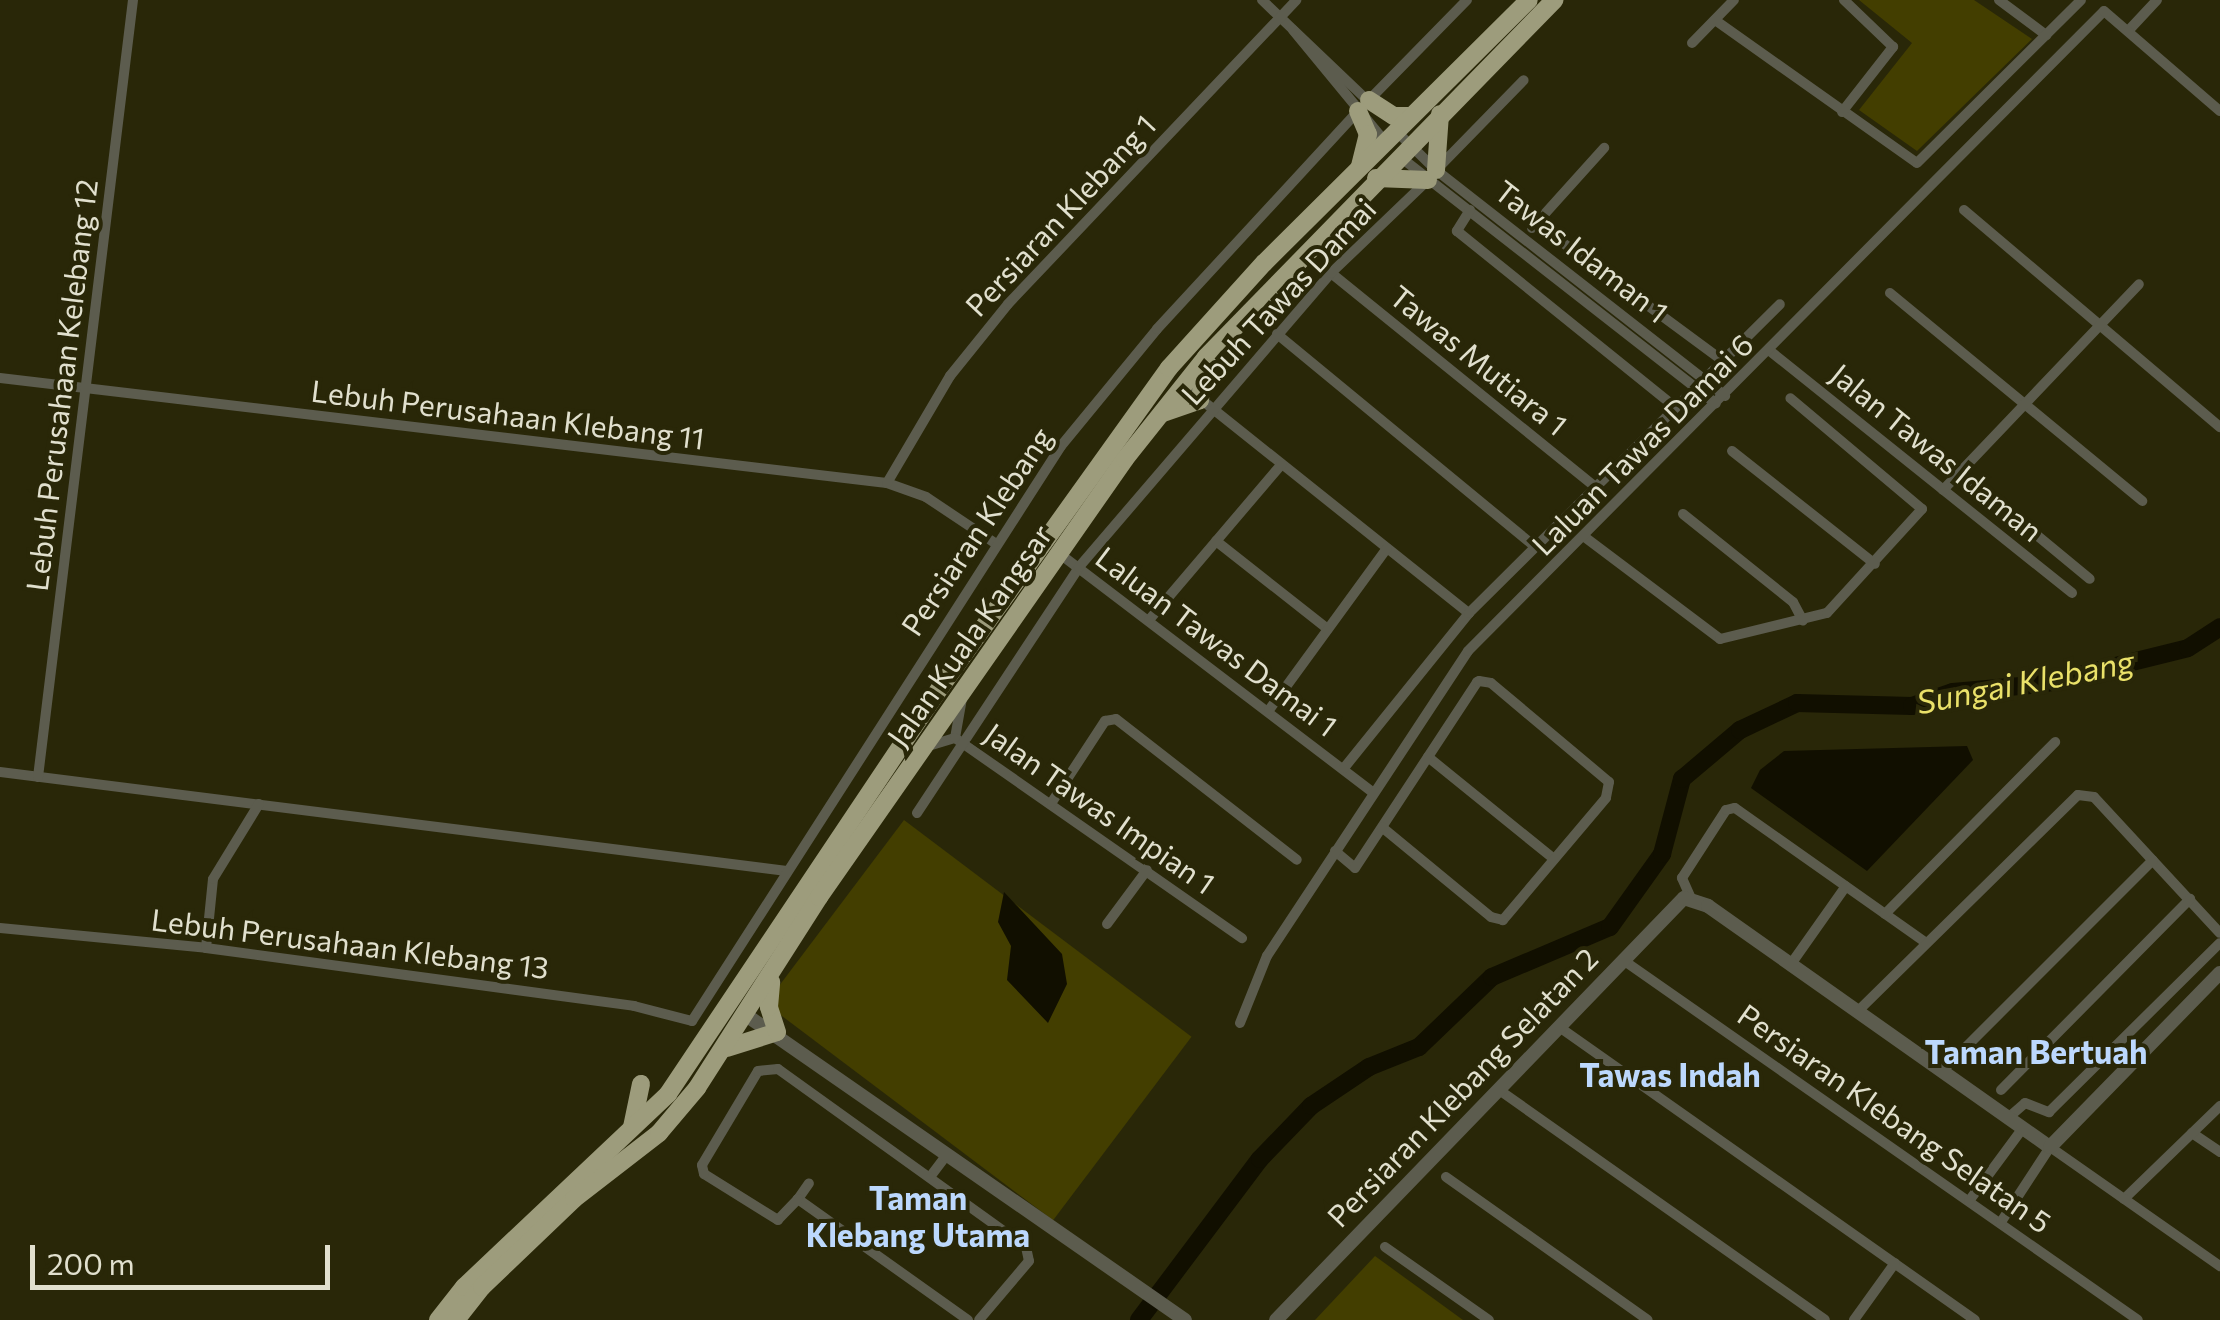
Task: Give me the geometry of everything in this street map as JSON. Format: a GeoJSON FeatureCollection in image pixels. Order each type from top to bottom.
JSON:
{"type":"FeatureCollection","features":[{"type":"Feature","properties":{"kind":"highway","name":"Jalan Kuala Kangsar"},"geometry":{"type":"LineString","coordinates":[[456,1320],[482,1286],[574,1199],[659,1133],[794,910],[942,685],[1142,404],[1190,344],[1360,166],[1528,0]]}},
{"type":"Feature","properties":{"kind":"highway","name":"Jalan Kuala Kangsar"},"geometry":{"type":"LineString","coordinates":[[745,1014],[924,748],[1158,416],[1206,357],[1376,178],[1554,0]]}},
{"type":"Feature","properties":{"kind":"highway"},"geometry":{"type":"LineString","coordinates":[[1360,166],[1368,134],[1364,106],[1394,116],[1410,116]]}},
{"type":"Feature","properties":{"kind":"highway"},"geometry":{"type":"LineString","coordinates":[[1376,178],[1432,175],[1440,114]]}},
{"type":"Feature","properties":{"kind":"highway"},"geometry":{"type":"LineString","coordinates":[[1142,404],[1167,386],[1183,385],[1190,344]]}},
{"type":"Feature","properties":{"kind":"highway"},"geometry":{"type":"LineString","coordinates":[[1158,416],[1205,404],[1206,357]]}},
{"type":"Feature","properties":{"kind":"highway"},"geometry":{"type":"LineString","coordinates":[[713,1048],[745,1014],[794,910]]}},
{"type":"Feature","properties":{"kind":"highway"},"geometry":{"type":"LineString","coordinates":[[713,1048],[777,1032],[768,1007],[772,974]]}},
{"type":"Feature","properties":{"kind":"highway","name":"Jalan Kuala Kangsar"},"geometry":{"type":"LineString","coordinates":[[438,1320],[464,1286],[713,1048]]}},
{"type":"Feature","properties":{"kind":"highway"},"geometry":{"type":"LineString","coordinates":[[632,1128],[641,1084]]}},
{"type":"Feature","properties":{"kind":"street","name":"Lebuh Perusahaan Kelebang 12"},"geometry":{"type":"LineString","coordinates":[[38,776],[133,0]]}},
{"type":"Feature","properties":{"kind":"street","name":"Tawas Idaman 1"},"geometry":{"type":"LineString","coordinates":[[1262,0],[1290,25],[1390,136],[1470,210],[1699,383]]}},
{"type":"Feature","properties":{"kind":"street","name":"Persiaran Klebang 1"},"geometry":{"type":"LineString","coordinates":[[886,483],[950,376],[1008,304],[1296,0]]}},
{"type":"Feature","properties":{"kind":"street","name":"Persiaran Klebang"},"geometry":{"type":"LineString","coordinates":[[692,1021],[995,543],[1118,374],[1467,0]]}},
{"type":"Feature","properties":{"kind":"street"},"geometry":{"type":"LineString","coordinates":[[1692,43],[1734,0]]}},
{"type":"Feature","properties":{"kind":"street"},"geometry":{"type":"LineString","coordinates":[[1842,112],[1893,47],[1844,0]]}},
{"type":"Feature","properties":{"kind":"street"},"geometry":{"type":"LineString","coordinates":[[1998,0],[2046,35]]}},
{"type":"Feature","properties":{"kind":"street"},"geometry":{"type":"LineString","coordinates":[[1714,20],[1917,164],[2081,0]]}},
{"type":"Feature","properties":{"kind":"street"},"geometry":{"type":"LineString","coordinates":[[2157,0],[2129,30],[2220,111]]}},
{"type":"Feature","properties":{"kind":"street","name":"Laluan Tawas Damai 6"},"geometry":{"type":"LineString","coordinates":[[1240,1022],[1267,956],[1372,791],[1468,651],[1586,538],[2104,11],[2129,30]]}},
{"type":"Feature","properties":{"kind":"street","name":"Lebuh Tawas Damai"},"geometry":{"type":"LineString","coordinates":[[917,813],[966,746],[1079,567],[1205,404],[1524,80]]}},
{"type":"Feature","properties":{"kind":"street"},"geometry":{"type":"LineString","coordinates":[[1525,236],[1604,148]]}},
{"type":"Feature","properties":{"kind":"street","name":"Tawas Idaman 1"},"geometry":{"type":"LineString","coordinates":[[1432,175],[1525,236],[1720,400]]}},
{"type":"Feature","properties":{"kind":"street"},"geometry":{"type":"LineString","coordinates":[[1470,210],[1458,231],[1676,406]]}},
{"type":"Feature","properties":{"kind":"street"},"geometry":{"type":"LineString","coordinates":[[1964,210],[2220,428]]}},
{"type":"Feature","properties":{"kind":"street"},"geometry":{"type":"LineString","coordinates":[[1536,224],[1722,361]]}},
{"type":"Feature","properties":{"kind":"street","name":"Tawas Mutiara 1"},"geometry":{"type":"LineString","coordinates":[[1331,273],[1595,487]]}},
{"type":"Feature","properties":{"kind":"street"},"geometry":{"type":"LineString","coordinates":[[1552,308],[1576,278]]}},
{"type":"Feature","properties":{"kind":"street"},"geometry":{"type":"LineString","coordinates":[[1944,490],[2139,284]]}},
{"type":"Feature","properties":{"kind":"street"},"geometry":{"type":"LineString","coordinates":[[1890,293],[2142,501]]}},
{"type":"Feature","properties":{"kind":"street","name":"Laluan Tawas Damai 6"},"geometry":{"type":"LineString","coordinates":[[1344,768],[1468,613],[1780,304]]}},
{"type":"Feature","properties":{"kind":"street"},"geometry":{"type":"LineString","coordinates":[[1277,334],[1535,547]]}},
{"type":"Feature","properties":{"kind":"street","name":"Jalan Tawas Idaman"},"geometry":{"type":"LineString","coordinates":[[1770,351],[2072,593]]}},
{"type":"Feature","properties":{"kind":"street","name":"Lebuh Perusahaan Klebang 11"},"geometry":{"type":"LineString","coordinates":[[0,378],[886,483],[926,498],[995,543]]}},
{"type":"Feature","properties":{"kind":"street"},"geometry":{"type":"LineString","coordinates":[[1183,385],[1468,613]]}},
{"type":"Feature","properties":{"kind":"street"},"geometry":{"type":"LineString","coordinates":[[1586,538],[1718,638],[1802,622],[1828,612],[1922,509],[1790,398]]}},
{"type":"Feature","properties":{"kind":"street"},"geometry":{"type":"LineString","coordinates":[[1732,452],[1875,564]]}},
{"type":"Feature","properties":{"kind":"street"},"geometry":{"type":"LineString","coordinates":[[1150,620],[1280,465]]}},
{"type":"Feature","properties":{"kind":"street"},"geometry":{"type":"LineString","coordinates":[[1960,472],[2090,579]]}},
{"type":"Feature","properties":{"kind":"street"},"geometry":{"type":"LineString","coordinates":[[1683,514],[1793,602],[1802,622]]}},
{"type":"Feature","properties":{"kind":"street"},"geometry":{"type":"LineString","coordinates":[[1216,541],[1328,629]]}},
{"type":"Feature","properties":{"kind":"street"},"geometry":{"type":"LineString","coordinates":[[1268,710],[1387,548]]}},
{"type":"Feature","properties":{"kind":"street","name":"Laluan Tawas Damai 1"},"geometry":{"type":"LineString","coordinates":[[1060,554],[1372,791]]}},
{"type":"Feature","properties":{"kind":"street"},"geometry":{"type":"LineString","coordinates":[[1335,852],[1355,868],[1430,754],[1483,680],[1609,782],[1606,798],[1500,921],[1382,827]]}},
{"type":"Feature","properties":{"kind":"street"},"geometry":{"type":"LineString","coordinates":[[955,738],[964,692]]}},
{"type":"Feature","properties":{"kind":"street"},"geometry":{"type":"LineString","coordinates":[[1052,802],[1106,721],[1116,718],[1297,860]]}},
{"type":"Feature","properties":{"kind":"street"},"geometry":{"type":"LineString","coordinates":[[1409,736],[1554,859]]}},
{"type":"Feature","properties":{"kind":"street","name":"Jalan Tawas Impian 1"},"geometry":{"type":"LineString","coordinates":[[924,748],[955,738],[1242,938]]}},
{"type":"Feature","properties":{"kind":"street"},"geometry":{"type":"LineString","coordinates":[[1886,914],[2055,742]]}},
{"type":"Feature","properties":{"kind":"street"},"geometry":{"type":"LineString","coordinates":[[0,772],[786,871]]}},
{"type":"Feature","properties":{"kind":"street"},"geometry":{"type":"LineString","coordinates":[[1858,1011],[2078,796],[2094,797],[2220,934]]}},
{"type":"Feature","properties":{"kind":"street"},"geometry":{"type":"LineString","coordinates":[[206,948],[213,878],[259,804]]}},
{"type":"Feature","properties":{"kind":"street"},"geometry":{"type":"LineString","coordinates":[[1925,942],[1728,808],[1682,878],[1690,896],[2220,1266]]}},
{"type":"Feature","properties":{"kind":"street"},"geometry":{"type":"LineString","coordinates":[[1942,1070],[2153,860]]}},
{"type":"Feature","properties":{"kind":"street"},"geometry":{"type":"LineString","coordinates":[[1107,924],[1147,870]]}},
{"type":"Feature","properties":{"kind":"street"},"geometry":{"type":"LineString","coordinates":[[1791,964],[1846,886]]}},
{"type":"Feature","properties":{"kind":"street","name":"Persiaran Klebang Selatan 2"},"geometry":{"type":"LineString","coordinates":[[1276,1320],[1502,1092],[1623,960],[1690,896]]}},
{"type":"Feature","properties":{"kind":"street"},"geometry":{"type":"LineString","coordinates":[[2001,1090],[2190,899]]}},
{"type":"Feature","properties":{"kind":"street","name":"Lebuh Perusahaan Klebang 13"},"geometry":{"type":"LineString","coordinates":[[0,928],[206,948],[634,1006],[692,1021]]}},
{"type":"Feature","properties":{"kind":"street"},"geometry":{"type":"LineString","coordinates":[[2009,1118],[2025,1103],[2049,1112],[2220,944]]}},
{"type":"Feature","properties":{"kind":"street","name":"Persiaran Klebang Selatan 5"},"geometry":{"type":"LineString","coordinates":[[1623,960],[2138,1320]]}},
{"type":"Feature","properties":{"kind":"street"},"geometry":{"type":"LineString","coordinates":[[2001,1222],[2050,1147],[2220,973]]}},
{"type":"Feature","properties":{"kind":"street"},"geometry":{"type":"LineString","coordinates":[[745,1014],[777,1032],[946,1156],[1185,1320]]}},
{"type":"Feature","properties":{"kind":"street"},"geometry":{"type":"LineString","coordinates":[[1562,1029],[1895,1263],[1957,1315],[1975,1320]]}},
{"type":"Feature","properties":{"kind":"street"},"geometry":{"type":"LineString","coordinates":[[810,1184],[778,1220],[702,1172],[764,1068],[778,1069],[1030,1253],[979,1320]]}},
{"type":"Feature","properties":{"kind":"street"},"geometry":{"type":"LineString","coordinates":[[1502,1092],[1825,1320]]}},
{"type":"Feature","properties":{"kind":"street"},"geometry":{"type":"LineString","coordinates":[[2124,1199],[2220,1106]]}},
{"type":"Feature","properties":{"kind":"street"},"geometry":{"type":"LineString","coordinates":[[1969,1201],[2023,1128]]}},
{"type":"Feature","properties":{"kind":"street"},"geometry":{"type":"LineString","coordinates":[[2192,1133],[2220,1152]]}},
{"type":"Feature","properties":{"kind":"street"},"geometry":{"type":"LineString","coordinates":[[930,1177],[946,1156]]}},
{"type":"Feature","properties":{"kind":"street"},"geometry":{"type":"LineString","coordinates":[[1446,1177],[1634,1316],[1648,1320]]}},
{"type":"Feature","properties":{"kind":"street"},"geometry":{"type":"LineString","coordinates":[[798,1199],[968,1320]]}},
{"type":"Feature","properties":{"kind":"street"},"geometry":{"type":"LineString","coordinates":[[1385,1247],[1489,1320]]}},
{"type":"Feature","properties":{"kind":"street"},"geometry":{"type":"LineString","coordinates":[[1854,1320],[1895,1263]]}},
{"type":"Feature","properties":{"kind":"shaded area"},"geometry":{"type":"Polygon","coordinates":[[[1859,0],[1974,0],[2032,39],[1917,151],[1859,110],[1912,43],[1859,0]]]}},
{"type":"Feature","properties":{"kind":"shaded area"},"geometry":{"type":"Polygon","coordinates":[[[1967,746],[1973,760],[1867,871],[1751,788],[1760,770],[1784,751],[1967,746]]]}},
{"type":"Feature","properties":{"kind":"shaded area"},"geometry":{"type":"Polygon","coordinates":[[[904,820],[1192,1037],[1053,1220],[766,1004],[904,820]]]}},
{"type":"Feature","properties":{"kind":"shaded area"},"geometry":{"type":"Polygon","coordinates":[[[1004,892],[1062,954],[1067,984],[1048,1023],[1007,980],[1011,946],[998,922],[1004,892]]]}},
{"type":"Feature","properties":{"kind":"shaded area"},"geometry":{"type":"Polygon","coordinates":[[[1375,1256],[1463,1320],[1315,1320],[1375,1256]]]}},
{"type":"Feature","properties":{"kind":"waterway","name":"Sungai Klebang"},"geometry":{"type":"LineString","coordinates":[[1139,1320],[1260,1159],[1311,1106],[1369,1067],[1419,1047],[1492,977],[1610,927],[1662,854],[1682,779],[1740,730],[1797,703],[1912,706],[1953,692],[2043,684],[2188,648],[2220,627]]}},
{"type":"Feature","properties":{"kind":"district","name":"Taman Bertuah"},"geometry":{"type":"Point","coordinates":[2036,1051]}},
{"type":"Feature","properties":{"kind":"district","name":"Tawas Indah"},"geometry":{"type":"Point","coordinates":[1670,1074]}},
{"type":"Feature","properties":{"kind":"district","name":"Taman Klebang Utama"},"geometry":{"type":"Point","coordinates":[918,1216]}}]}
